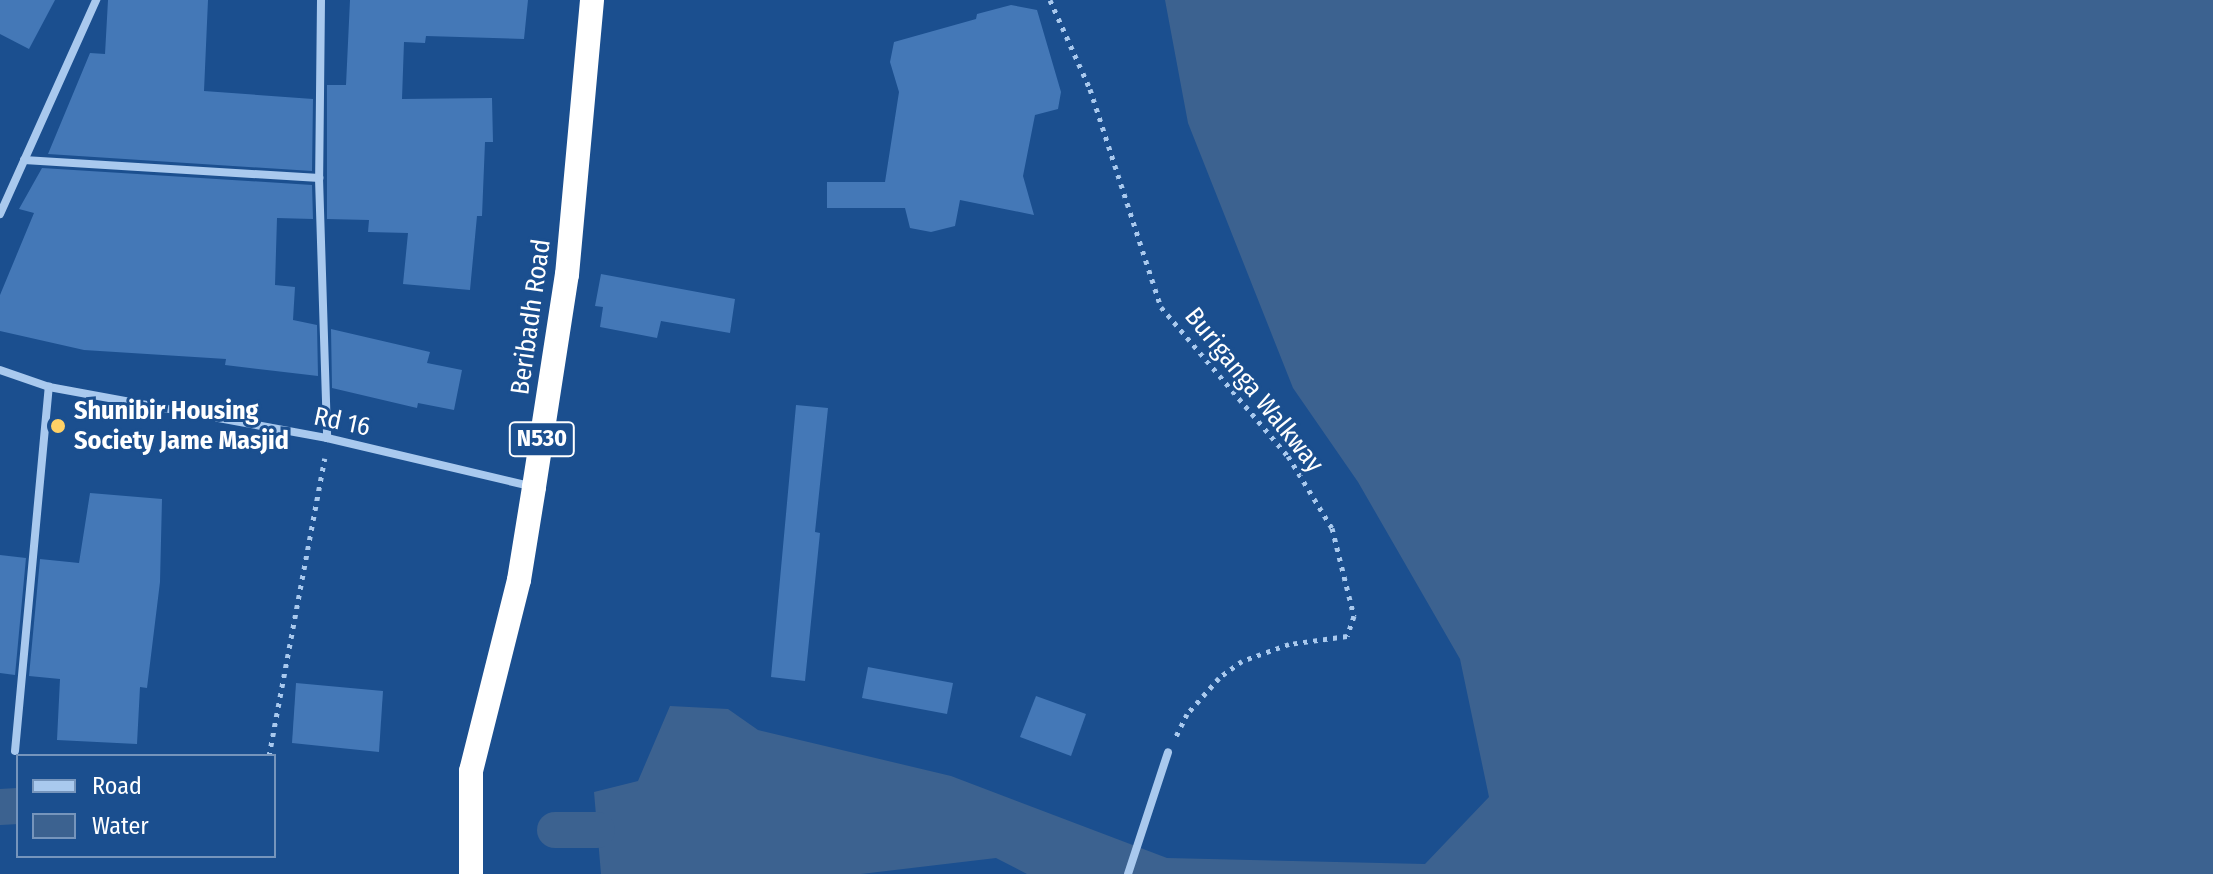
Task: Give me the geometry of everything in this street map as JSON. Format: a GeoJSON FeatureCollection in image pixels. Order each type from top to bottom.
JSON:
{"type":"FeatureCollection","features":[{"type":"Feature","properties":{"kind":"highway","name":"Beribadh Road"},"geometry":{"type":"LineString","coordinates":[[471,874],[471,771],[519,580],[534,487],[567,275],[592,0]]}},
{"type":"Feature","properties":{"kind":"street"},"geometry":{"type":"LineString","coordinates":[[0,214],[96,0]]}},
{"type":"Feature","properties":{"kind":"street"},"geometry":{"type":"LineString","coordinates":[[321,0],[319,178],[327,438]]}},
{"type":"Feature","properties":{"kind":"street"},"geometry":{"type":"LineString","coordinates":[[24,160],[319,178]]}},
{"type":"Feature","properties":{"kind":"street","name":"Rd 16"},"geometry":{"type":"LineString","coordinates":[[0,370],[49,387],[327,438],[534,487]]}},
{"type":"Feature","properties":{"kind":"street"},"geometry":{"type":"LineString","coordinates":[[15,751],[49,387]]}},
{"type":"Feature","properties":{"kind":"street"},"geometry":{"type":"LineString","coordinates":[[1128,874],[1168,752]]}},
{"type":"Feature","properties":{"kind":"path","name":"Buriganga Walkway"},"geometry":{"type":"LineString","coordinates":[[1050,0],[1090,89],[1161,307],[1288,456],[1332,528],[1354,616],[1347,636],[1289,644],[1242,661],[1219,678],[1187,714],[1168,752]]}},
{"type":"Feature","properties":{"kind":"path"},"geometry":{"type":"LineString","coordinates":[[269,754],[327,438]]}},
{"type":"Feature","properties":{"kind":"water"},"geometry":{"type":"Polygon","coordinates":[[[1165,0],[2213,0],[2213,874],[1027,874],[996,858],[861,874],[601,874],[594,792],[638,781],[670,706],[728,709],[758,730],[951,776],[1167,858],[1425,864],[1489,797],[1460,659],[1358,482],[1293,388],[1188,123],[1165,0]]]}},
{"type":"Feature","properties":{"kind":"building"},"geometry":{"type":"Polygon","coordinates":[[[0,0],[55,0],[29,49],[0,34],[0,0]]]}},
{"type":"Feature","properties":{"kind":"building"},"geometry":{"type":"Polygon","coordinates":[[[108,0],[208,0],[204,91],[313,99],[312,171],[48,154],[90,53],[105,54],[108,0]]]}},
{"type":"Feature","properties":{"kind":"building"},"geometry":{"type":"Polygon","coordinates":[[[350,0],[528,0],[524,39],[426,36],[425,43],[404,42],[402,99],[492,98],[493,142],[485,142],[482,216],[477,216],[470,290],[403,284],[408,233],[368,232],[369,220],[327,219],[327,85],[346,85],[350,0]]]}},
{"type":"Feature","properties":{"kind":"building"},"geometry":{"type":"Polygon","coordinates":[[[1011,5],[1037,10],[1061,92],[1058,109],[1035,115],[1023,176],[1034,215],[960,200],[955,226],[931,232],[910,228],[905,208],[827,208],[827,182],[885,182],[899,92],[890,62],[894,42],[976,19],[977,14],[1011,5]]]}},
{"type":"Feature","properties":{"kind":"building"},"geometry":{"type":"Polygon","coordinates":[[[42,168],[312,185],[313,219],[277,218],[275,285],[295,287],[293,320],[317,325],[318,376],[225,365],[226,359],[84,350],[0,331],[0,295],[34,213],[19,209],[42,168]]]}},
{"type":"Feature","properties":{"kind":"building"},"geometry":{"type":"Polygon","coordinates":[[[601,274],[735,299],[730,333],[661,321],[657,338],[600,327],[603,307],[595,306],[601,274]]]}},
{"type":"Feature","properties":{"kind":"building"},"geometry":{"type":"Polygon","coordinates":[[[331,329],[430,352],[427,363],[462,370],[454,410],[418,403],[417,408],[332,388],[331,329]]]}},
{"type":"Feature","properties":{"kind":"building"},"geometry":{"type":"Polygon","coordinates":[[[796,405],[828,408],[815,532],[820,533],[805,681],[771,677],[796,405]]]}},
{"type":"Feature","properties":{"kind":"building"},"geometry":{"type":"Polygon","coordinates":[[[90,493],[162,499],[160,582],[147,688],[140,687],[137,744],[57,740],[60,679],[29,676],[40,559],[79,563],[90,493]]]}},
{"type":"Feature","properties":{"kind":"building"},"geometry":{"type":"Polygon","coordinates":[[[0,555],[26,558],[15,675],[0,673],[0,555]]]}},
{"type":"Feature","properties":{"kind":"building"},"geometry":{"type":"Polygon","coordinates":[[[868,667],[953,683],[947,714],[862,698],[868,667]]]}},
{"type":"Feature","properties":{"kind":"building"},"geometry":{"type":"Polygon","coordinates":[[[296,683],[383,691],[379,752],[292,743],[296,683]]]}},
{"type":"Feature","properties":{"kind":"building"},"geometry":{"type":"Polygon","coordinates":[[[1036,696],[1086,714],[1071,756],[1020,737],[1036,696]]]}},
{"type":"Feature","properties":{"kind":"waterway"},"geometry":{"type":"LineString","coordinates":[[0,807],[16,806]]}},
{"type":"Feature","properties":{"kind":"waterway"},"geometry":{"type":"LineString","coordinates":[[555,830],[597,830]]}},
{"type":"Feature","properties":{"kind":"place","name":"Shunibir Housing Society Jame Masjid"},"geometry":{"type":"Point","coordinates":[58,426]}}]}
